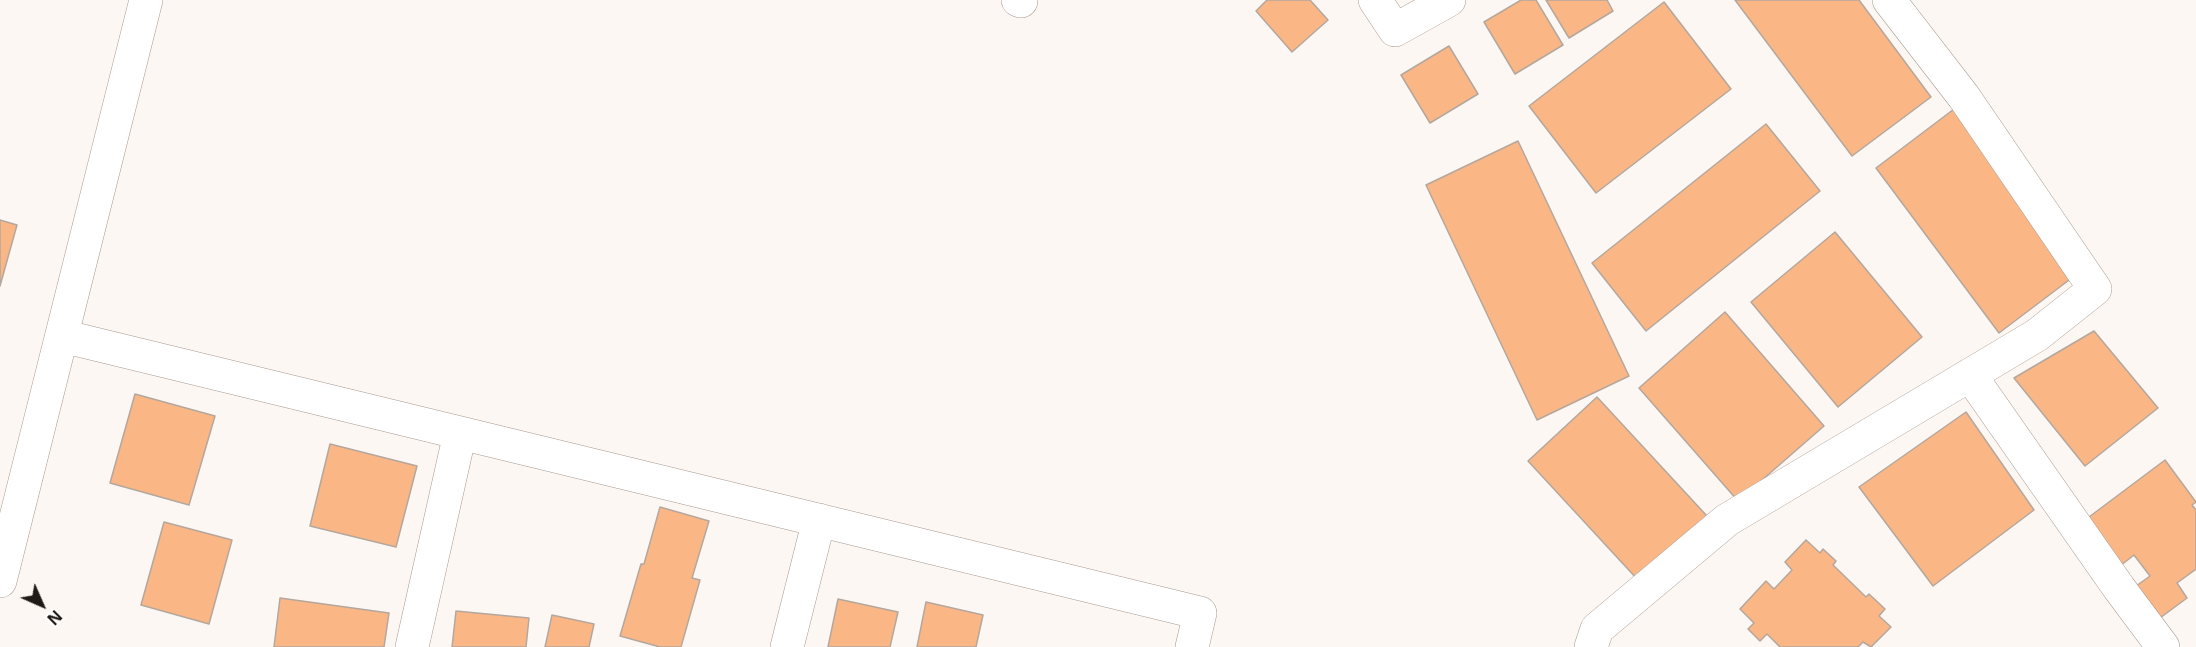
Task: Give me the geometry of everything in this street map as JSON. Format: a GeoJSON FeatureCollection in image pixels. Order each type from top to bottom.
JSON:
{"type":"FeatureCollection","features":[{"type":"Feature","properties":{"kind":"street"},"geometry":{"type":"LineString","coordinates":[[0,581],[146,0]]}},
{"type":"Feature","properties":{"kind":"street"},"geometry":{"type":"LineString","coordinates":[[1375,0],[1395,30],[1449,0]]}},
{"type":"Feature","properties":{"kind":"street"},"geometry":{"type":"LineString","coordinates":[[1601,641],[1727,520],[2037,335],[2095,289],[1964,97],[1889,0]]}},
{"type":"Feature","properties":{"kind":"street"},"geometry":{"type":"LineString","coordinates":[[62,336],[1200,613],[1192,647]]}},
{"type":"Feature","properties":{"kind":"street"},"geometry":{"type":"LineString","coordinates":[[1970,375],[2163,647]]}},
{"type":"Feature","properties":{"kind":"street"},"geometry":{"type":"LineString","coordinates":[[412,647],[460,433]]}},
{"type":"Feature","properties":{"kind":"street"},"geometry":{"type":"LineString","coordinates":[[787,647],[819,520]]}},
{"type":"Feature","properties":{"kind":"building"},"geometry":{"type":"Polygon","coordinates":[[[1267,0],[1310,0],[1328,20],[1292,52],[1256,11],[1267,0]]]}},
{"type":"Feature","properties":{"kind":"building"},"geometry":{"type":"Polygon","coordinates":[[[1521,0],[1536,0],[1563,45],[1515,74],[1484,22],[1521,0]]]}},
{"type":"Feature","properties":{"kind":"building"},"geometry":{"type":"Polygon","coordinates":[[[1546,0],[1607,0],[1613,11],[1569,38],[1546,0]]]}},
{"type":"Feature","properties":{"kind":"building"},"geometry":{"type":"Polygon","coordinates":[[[1735,0],[1859,0],[1931,97],[1852,156],[1735,0]]]}},
{"type":"Feature","properties":{"kind":"building"},"geometry":{"type":"Polygon","coordinates":[[[1664,2],[1731,89],[1596,193],[1529,106],[1664,2]]]}},
{"type":"Feature","properties":{"kind":"building"},"geometry":{"type":"Polygon","coordinates":[[[1449,46],[1478,94],[1430,123],[1401,75],[1449,46]]]}},
{"type":"Feature","properties":{"kind":"building"},"geometry":{"type":"Polygon","coordinates":[[[1958,106],[2081,271],[1999,333],[1876,168],[1958,106]]]}},
{"type":"Feature","properties":{"kind":"building"},"geometry":{"type":"Polygon","coordinates":[[[1766,124],[1820,191],[1646,331],[1592,263],[1766,124]]]}},
{"type":"Feature","properties":{"kind":"building"},"geometry":{"type":"Polygon","coordinates":[[[1518,141],[1629,376],[1537,420],[1426,185],[1518,141]]]}},
{"type":"Feature","properties":{"kind":"building"},"geometry":{"type":"Polygon","coordinates":[[[0,220],[17,225],[0,286],[0,220]]]}},
{"type":"Feature","properties":{"kind":"building"},"geometry":{"type":"Polygon","coordinates":[[[1835,232],[1922,337],[1838,407],[1751,302],[1835,232]]]}},
{"type":"Feature","properties":{"kind":"building"},"geometry":{"type":"Polygon","coordinates":[[[1725,312],[1824,426],[1738,501],[1639,388],[1725,312]]]}},
{"type":"Feature","properties":{"kind":"building"},"geometry":{"type":"Polygon","coordinates":[[[2094,331],[2158,408],[2085,466],[2014,378],[2094,331]]]}},
{"type":"Feature","properties":{"kind":"building"},"geometry":{"type":"Polygon","coordinates":[[[135,394],[215,416],[189,505],[110,483],[135,394]]]}},
{"type":"Feature","properties":{"kind":"building"},"geometry":{"type":"Polygon","coordinates":[[[1597,397],[1707,516],[1638,580],[1528,461],[1597,397]]]}},
{"type":"Feature","properties":{"kind":"building"},"geometry":{"type":"Polygon","coordinates":[[[1966,412],[2034,510],[1933,586],[1859,487],[1966,412]]]}},
{"type":"Feature","properties":{"kind":"building"},"geometry":{"type":"Polygon","coordinates":[[[330,444],[417,466],[396,547],[310,526],[330,444]]]}},
{"type":"Feature","properties":{"kind":"building"},"geometry":{"type":"Polygon","coordinates":[[[2165,460],[2196,502],[2192,505],[2196,510],[2196,569],[2177,583],[2187,598],[2160,618],[2136,586],[2150,576],[2134,555],[2120,566],[2085,520],[2165,460]]]}},
{"type":"Feature","properties":{"kind":"building"},"geometry":{"type":"Polygon","coordinates":[[[660,507],[709,521],[692,578],[700,580],[681,647],[660,647],[620,636],[660,507]]]}},
{"type":"Feature","properties":{"kind":"building"},"geometry":{"type":"Polygon","coordinates":[[[164,522],[232,540],[209,624],[141,605],[164,522]]]}},
{"type":"Feature","properties":{"kind":"building"},"geometry":{"type":"Polygon","coordinates":[[[1806,540],[1820,553],[1823,549],[1836,561],[1833,565],[1866,597],[1869,594],[1885,609],[1879,616],[1891,627],[1871,647],[1863,642],[1858,647],[1780,647],[1767,634],[1760,641],[1748,629],[1754,623],[1740,609],[1766,581],[1774,589],[1792,570],[1785,562],[1806,540]]]}},
{"type":"Feature","properties":{"kind":"building"},"geometry":{"type":"Polygon","coordinates":[[[280,598],[389,613],[384,647],[274,647],[280,598]]]}},
{"type":"Feature","properties":{"kind":"building"},"geometry":{"type":"Polygon","coordinates":[[[838,599],[898,612],[890,647],[828,647],[838,599]]]}},
{"type":"Feature","properties":{"kind":"building"},"geometry":{"type":"Polygon","coordinates":[[[926,602],[983,615],[976,647],[917,647],[926,602]]]}},
{"type":"Feature","properties":{"kind":"building"},"geometry":{"type":"Polygon","coordinates":[[[456,611],[529,618],[526,647],[452,647],[456,611]]]}},
{"type":"Feature","properties":{"kind":"building"},"geometry":{"type":"Polygon","coordinates":[[[552,615],[594,624],[589,647],[545,647],[552,615]]]}}]}
